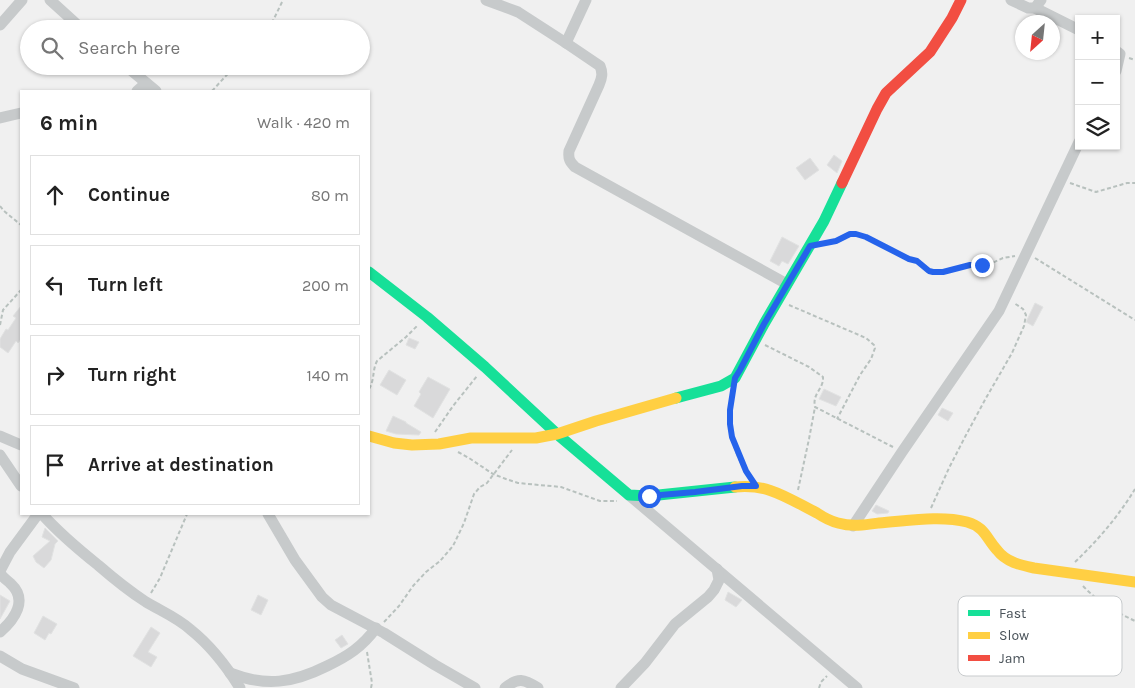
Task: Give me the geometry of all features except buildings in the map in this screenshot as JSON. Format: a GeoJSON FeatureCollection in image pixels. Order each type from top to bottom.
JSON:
{"type":"FeatureCollection","features":[{"type":"Feature","properties":{"kind":"street"},"geometry":{"type":"LineString","coordinates":[[0,25],[22,0]]}},
{"type":"Feature","properties":{"kind":"street"},"geometry":{"type":"LineString","coordinates":[[50,0],[72,20]]}},
{"type":"Feature","properties":{"kind":"street"},"geometry":{"type":"LineString","coordinates":[[486,0],[518,12],[600,66],[602,77],[569,151],[568,157],[575,167],[787,284]]}},
{"type":"Feature","properties":{"kind":"street"},"geometry":{"type":"LineString","coordinates":[[566,43],[586,0]]}},
{"type":"Feature","properties":{"kind":"street"},"geometry":{"type":"LineString","coordinates":[[370,436],[403,445],[440,444],[471,438],[536,438],[557,434],[596,421],[721,386],[735,378],[824,221],[886,93],[930,52],[961,0]]}},
{"type":"Feature","properties":{"kind":"street"},"geometry":{"type":"LineString","coordinates":[[1011,0],[1028,8],[1038,4],[1075,27]]}},
{"type":"Feature","properties":{"kind":"street"},"geometry":{"type":"LineString","coordinates":[[137,75],[155,90]]}},
{"type":"Feature","properties":{"kind":"street"},"geometry":{"type":"LineString","coordinates":[[137,90],[146,83]]}},
{"type":"Feature","properties":{"kind":"street"},"geometry":{"type":"LineString","coordinates":[[0,118],[20,113]]}},
{"type":"Feature","properties":{"kind":"street"},"geometry":{"type":"LineString","coordinates":[[852,526],[999,311],[1075,150]]}},
{"type":"Feature","properties":{"kind":"street"},"geometry":{"type":"LineString","coordinates":[[370,273],[427,317],[485,366],[557,434],[857,688]]}},
{"type":"Feature","properties":{"kind":"street"},"geometry":{"type":"LineString","coordinates":[[0,436],[20,445]]}},
{"type":"Feature","properties":{"kind":"street"},"geometry":{"type":"LineString","coordinates":[[0,455],[20,485]]}},
{"type":"Feature","properties":{"kind":"street"},"geometry":{"type":"LineString","coordinates":[[629,495],[649,496],[756,486],[771,490],[836,523],[852,526],[926,520],[966,522],[977,526],[984,532],[997,551],[1008,560],[1018,564],[1034,568],[1135,582]]}},
{"type":"Feature","properties":{"kind":"street"},"geometry":{"type":"LineString","coordinates":[[0,632],[12,620],[20,600],[18,592],[11,583],[0,575],[0,572],[10,552],[37,515]]}},
{"type":"Feature","properties":{"kind":"street"},"geometry":{"type":"LineString","coordinates":[[43,515],[68,541],[128,590],[191,629],[230,673],[240,688]]}},
{"type":"Feature","properties":{"kind":"street"},"geometry":{"type":"LineString","coordinates":[[269,515],[295,560],[322,597],[332,605],[376,628],[435,666],[475,688]]}},
{"type":"Feature","properties":{"kind":"street"},"geometry":{"type":"LineString","coordinates":[[621,688],[645,663],[675,624],[714,590],[719,580],[717,569]]}},
{"type":"Feature","properties":{"kind":"street"},"geometry":{"type":"LineString","coordinates":[[230,673],[258,681],[280,682],[304,677],[339,660],[358,648],[376,628]]}},
{"type":"Feature","properties":{"kind":"street"},"geometry":{"type":"LineString","coordinates":[[0,656],[22,669],[74,688]]}},
{"type":"Feature","properties":{"kind":"street"},"geometry":{"type":"LineString","coordinates":[[506,688],[514,681],[519,680],[526,681],[538,688]]}},
{"type":"Feature","properties":{"kind":"path"},"geometry":{"type":"LineString","coordinates":[[273,20],[282,0]]}},
{"type":"Feature","properties":{"kind":"path"},"geometry":{"type":"LineString","coordinates":[[213,90],[227,75]]}},
{"type":"Feature","properties":{"kind":"path"},"geometry":{"type":"LineString","coordinates":[[1060,181],[1096,192],[1126,183],[1135,183]]}},
{"type":"Feature","properties":{"kind":"path"},"geometry":{"type":"LineString","coordinates":[[0,206],[20,224]]}},
{"type":"Feature","properties":{"kind":"path"},"geometry":{"type":"LineString","coordinates":[[810,246],[836,241],[850,234],[861,235],[909,259],[917,261],[929,271],[938,273],[970,265],[988,265],[1009,256],[1036,258],[1135,320]]}},
{"type":"Feature","properties":{"kind":"path"},"geometry":{"type":"LineString","coordinates":[[0,324],[3,310],[20,291]]}},
{"type":"Feature","properties":{"kind":"path"},"geometry":{"type":"LineString","coordinates":[[926,520],[954,460],[1012,353],[1024,326],[1026,315],[1022,309],[1006,298]]}},
{"type":"Feature","properties":{"kind":"path"},"geometry":{"type":"LineString","coordinates":[[778,300],[866,338],[874,345],[875,348],[871,358],[837,419]]}},
{"type":"Feature","properties":{"kind":"path"},"geometry":{"type":"LineString","coordinates":[[370,387],[373,381],[376,361],[427,317]]}},
{"type":"Feature","properties":{"kind":"path"},"geometry":{"type":"LineString","coordinates":[[756,340],[809,367],[823,377],[824,382],[815,396],[809,439],[795,502]]}},
{"type":"Feature","properties":{"kind":"path"},"geometry":{"type":"LineString","coordinates":[[426,445],[453,406],[485,366]]}},
{"type":"Feature","properties":{"kind":"path"},"geometry":{"type":"LineString","coordinates":[[735,378],[730,410],[732,437],[746,471],[756,486]]}},
{"type":"Feature","properties":{"kind":"path"},"geometry":{"type":"LineString","coordinates":[[814,407],[902,452]]}},
{"type":"Feature","properties":{"kind":"path"},"geometry":{"type":"LineString","coordinates":[[376,628],[399,606],[426,572],[440,561],[453,546],[464,524],[474,494],[487,482],[515,447]]}},
{"type":"Feature","properties":{"kind":"path"},"geometry":{"type":"LineString","coordinates":[[457,452],[492,474],[518,483],[561,487],[600,501],[618,502]]}},
{"type":"Feature","properties":{"kind":"path"},"geometry":{"type":"LineString","coordinates":[[1094,596],[1067,573],[1105,532],[1135,489]]}},
{"type":"Feature","properties":{"kind":"path"},"geometry":{"type":"LineString","coordinates":[[146,602],[160,578],[188,515]]}},
{"type":"Feature","properties":{"kind":"path"},"geometry":{"type":"LineString","coordinates":[[1122,614],[1135,621]]}},
{"type":"Feature","properties":{"kind":"path"},"geometry":{"type":"LineString","coordinates":[[366,640],[372,683],[371,688]]}},
{"type":"Feature","properties":{"kind":"path"},"geometry":{"type":"LineString","coordinates":[[819,688],[821,682],[834,668]]}},
{"type":"Feature","properties":{"kind":"traffic: fast"},"geometry":{"type":"LineString","coordinates":[[676,398],[721,386],[735,378],[824,221],[842,183]]}},
{"type":"Feature","properties":{"kind":"traffic: fast"},"geometry":{"type":"LineString","coordinates":[[370,273],[427,317],[485,367],[557,434],[629,495],[649,496],[735,487]]}},
{"type":"Feature","properties":{"kind":"traffic: slow"},"geometry":{"type":"LineString","coordinates":[[370,436],[394,443],[412,445],[439,444],[471,438],[536,438],[557,434],[676,398]]}},
{"type":"Feature","properties":{"kind":"traffic: slow"},"geometry":{"type":"LineString","coordinates":[[735,487],[758,487],[778,493],[829,520],[848,525],[935,519],[967,522],[982,530],[1001,554],[1019,564],[1034,568],[1135,582]]}},
{"type":"Feature","properties":{"kind":"traffic: jam"},"geometry":{"type":"LineString","coordinates":[[842,183],[886,93],[930,52],[961,0]]}},
{"type":"Feature","properties":{"kind":"route"},"geometry":{"type":"LineString","coordinates":[[649,496],[756,486],[739,458],[732,437],[730,410],[735,378],[810,246],[836,241],[850,234],[856,234],[917,261],[933,272],[938,273],[970,265],[982,265]]}}]}
